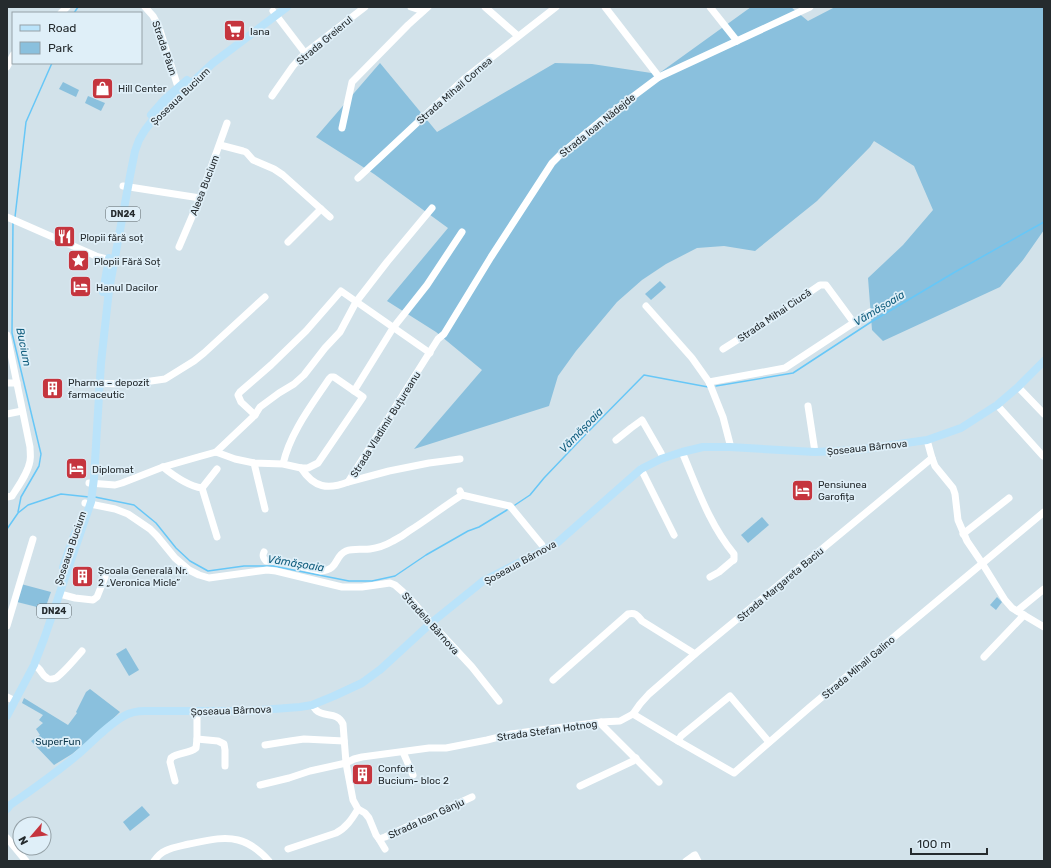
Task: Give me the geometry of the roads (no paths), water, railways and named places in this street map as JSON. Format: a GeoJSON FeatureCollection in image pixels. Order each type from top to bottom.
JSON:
{"type":"FeatureCollection","features":[{"type":"Feature","properties":{"kind":"main road","name":"Șoseaua Bucium"},"geometry":{"type":"LineString","coordinates":[[10,700],[34,665],[60,594],[88,503],[91,486],[100,318],[105,278],[111,261],[130,151],[134,138],[141,126],[165,100],[182,89],[214,56],[276,11],[287,7]]}},
{"type":"Feature","properties":{"kind":"main road","name":"Șoseaua Bârnova"},"geometry":{"type":"LineString","coordinates":[[8,806],[74,758],[125,715],[145,711],[248,711],[300,707],[312,705],[362,683],[381,669],[431,623],[483,581],[557,543],[641,469],[663,458],[703,447],[816,452],[857,450],[928,440],[961,428],[997,405],[1018,387],[1044,361]]}},
{"type":"Feature","properties":{"kind":"main road","name":"Șoseaua Bucium"},"geometry":{"type":"LineString","coordinates":[[7,716],[10,700],[29,663],[88,503]]}},
{"type":"Feature","properties":{"kind":"street","name":"Strada Păun"},"geometry":{"type":"LineString","coordinates":[[145,7],[154,16],[177,84],[182,89]]}},
{"type":"Feature","properties":{"kind":"street","name":"Strada Greierul"},"geometry":{"type":"LineString","coordinates":[[272,96],[293,66],[305,53],[365,7]]}},
{"type":"Feature","properties":{"kind":"street"},"geometry":{"type":"LineString","coordinates":[[411,7],[426,9]]}},
{"type":"Feature","properties":{"kind":"street"},"geometry":{"type":"LineString","coordinates":[[485,7],[518,36]]}},
{"type":"Feature","properties":{"kind":"street","name":"Strada Mihail Cornea"},"geometry":{"type":"LineString","coordinates":[[358,178],[464,79],[556,7]]}},
{"type":"Feature","properties":{"kind":"street"},"geometry":{"type":"LineString","coordinates":[[605,7],[660,77]]}},
{"type":"Feature","properties":{"kind":"street"},"geometry":{"type":"LineString","coordinates":[[710,7],[737,41]]}},
{"type":"Feature","properties":{"kind":"street","name":"Strada Ioan Nădejde"},"geometry":{"type":"LineString","coordinates":[[438,339],[444,334],[491,257],[552,163],[562,153],[603,119],[660,77],[810,7]]}},
{"type":"Feature","properties":{"kind":"street"},"geometry":{"type":"LineString","coordinates":[[342,128],[352,82],[408,25],[426,9]]}},
{"type":"Feature","properties":{"kind":"street"},"geometry":{"type":"LineString","coordinates":[[276,11],[305,53]]}},
{"type":"Feature","properties":{"kind":"street"},"geometry":{"type":"LineString","coordinates":[[7,67],[12,58]]}},
{"type":"Feature","properties":{"kind":"street","name":"Aleea Bucium"},"geometry":{"type":"LineString","coordinates":[[179,247],[200,198],[227,123]]}},
{"type":"Feature","properties":{"kind":"street"},"geometry":{"type":"LineString","coordinates":[[220,145],[246,152],[253,160],[279,172],[330,217]]}},
{"type":"Feature","properties":{"kind":"street"},"geometry":{"type":"LineString","coordinates":[[125,186],[200,198]]}},
{"type":"Feature","properties":{"kind":"street"},"geometry":{"type":"LineString","coordinates":[[91,486],[115,485],[163,467],[216,452],[255,415],[260,407],[304,376],[325,348],[340,332],[356,302],[386,262],[432,208]]}},
{"type":"Feature","properties":{"kind":"street"},"geometry":{"type":"LineString","coordinates":[[288,242],[321,209]]}},
{"type":"Feature","properties":{"kind":"street"},"geometry":{"type":"LineString","coordinates":[[12,219],[96,256],[111,261]]}},
{"type":"Feature","properties":{"kind":"street"},"geometry":{"type":"LineString","coordinates":[[354,391],[393,328],[427,285],[462,232]]}},
{"type":"Feature","properties":{"kind":"street","name":"Strada Mihai Ciucă"},"geometry":{"type":"LineString","coordinates":[[723,349],[820,285],[826,285],[854,323]]}},
{"type":"Feature","properties":{"kind":"street"},"geometry":{"type":"LineString","coordinates":[[255,415],[241,402],[238,394],[306,331],[341,291],[430,353]]}},
{"type":"Feature","properties":{"kind":"street"},"geometry":{"type":"LineString","coordinates":[[97,383],[119,384],[165,378],[194,361],[204,353],[265,297]]}},
{"type":"Feature","properties":{"kind":"street"},"geometry":{"type":"LineString","coordinates":[[646,306],[692,358],[710,382],[723,417],[730,447]]}},
{"type":"Feature","properties":{"kind":"street"},"geometry":{"type":"LineString","coordinates":[[710,382],[785,368],[870,312]]}},
{"type":"Feature","properties":{"kind":"street"},"geometry":{"type":"LineString","coordinates":[[7,335],[9,355],[17,383],[30,448],[28,469],[12,496],[7,497]]}},
{"type":"Feature","properties":{"kind":"street","name":"Strada Vladimir Buțureanu"},"geometry":{"type":"LineString","coordinates":[[301,468],[305,475],[312,481],[324,487],[340,485],[348,482],[438,339]]}},
{"type":"Feature","properties":{"kind":"street"},"geometry":{"type":"LineString","coordinates":[[216,452],[235,459],[254,463],[283,464],[308,468],[318,463],[362,397],[334,376],[331,377],[290,442],[283,464]]}},
{"type":"Feature","properties":{"kind":"street"},"geometry":{"type":"LineString","coordinates":[[7,383],[17,383]]}},
{"type":"Feature","properties":{"kind":"street"},"geometry":{"type":"LineString","coordinates":[[1018,387],[1044,414]]}},
{"type":"Feature","properties":{"kind":"street"},"geometry":{"type":"LineString","coordinates":[[997,405],[1043,456]]}},
{"type":"Feature","properties":{"kind":"street"},"geometry":{"type":"LineString","coordinates":[[808,406],[816,452]]}},
{"type":"Feature","properties":{"kind":"street"},"geometry":{"type":"LineString","coordinates":[[7,414],[22,411]]}},
{"type":"Feature","properties":{"kind":"street"},"geometry":{"type":"LineString","coordinates":[[616,440],[642,420],[663,458]]}},
{"type":"Feature","properties":{"kind":"street"},"geometry":{"type":"LineString","coordinates":[[928,440],[935,466],[953,488],[958,520],[963,534],[1005,600],[1012,608],[1044,626]]}},
{"type":"Feature","properties":{"kind":"street"},"geometry":{"type":"LineString","coordinates":[[682,452],[706,509],[723,539],[734,554],[734,560],[732,562],[710,578]]}},
{"type":"Feature","properties":{"kind":"street","name":"Strada Margareta Baciu"},"geometry":{"type":"LineString","coordinates":[[633,714],[649,694],[695,654],[932,458]]}},
{"type":"Feature","properties":{"kind":"street"},"geometry":{"type":"LineString","coordinates":[[348,482],[413,466],[460,459]]}},
{"type":"Feature","properties":{"kind":"street"},"geometry":{"type":"LineString","coordinates":[[254,463],[265,509]]}},
{"type":"Feature","properties":{"kind":"street"},"geometry":{"type":"LineString","coordinates":[[163,467],[192,485],[202,488]]}},
{"type":"Feature","properties":{"kind":"street"},"geometry":{"type":"LineString","coordinates":[[202,488],[217,469]]}},
{"type":"Feature","properties":{"kind":"street"},"geometry":{"type":"LineString","coordinates":[[641,469],[674,535]]}},
{"type":"Feature","properties":{"kind":"street"},"geometry":{"type":"LineString","coordinates":[[202,488],[217,537]]}},
{"type":"Feature","properties":{"kind":"street"},"geometry":{"type":"LineString","coordinates":[[264,552],[262,555],[266,560],[321,571],[326,570],[332,568],[341,554],[352,549],[370,549],[394,541],[421,524],[461,493],[471,498],[510,506],[542,545],[544,550]]}},
{"type":"Feature","properties":{"kind":"street"},"geometry":{"type":"LineString","coordinates":[[963,534],[1009,498]]}},
{"type":"Feature","properties":{"kind":"street","name":"Stradela Bârnova"},"geometry":{"type":"LineString","coordinates":[[88,503],[115,509],[128,514],[150,529],[175,558],[189,570],[198,575],[209,578],[267,570],[342,587],[362,587],[390,583],[403,592],[413,602],[472,667],[499,701]]}},
{"type":"Feature","properties":{"kind":"street","name":"Strada Mihail Galino"},"geometry":{"type":"LineString","coordinates":[[678,742],[734,773],[1044,512]]}},
{"type":"Feature","properties":{"kind":"street"},"geometry":{"type":"LineString","coordinates":[[7,626],[33,539]]}},
{"type":"Feature","properties":{"kind":"street"},"geometry":{"type":"LineString","coordinates":[[60,594],[75,598],[93,600],[96,597],[105,577]]}},
{"type":"Feature","properties":{"kind":"street"},"geometry":{"type":"LineString","coordinates":[[1017,611],[1044,590]]}},
{"type":"Feature","properties":{"kind":"street"},"geometry":{"type":"LineString","coordinates":[[553,680],[628,614],[632,613],[636,614],[642,621],[695,654]]}},
{"type":"Feature","properties":{"kind":"street"},"geometry":{"type":"LineString","coordinates":[[984,657],[1024,616]]}},
{"type":"Feature","properties":{"kind":"street"},"geometry":{"type":"LineString","coordinates":[[34,665],[39,667],[46,678],[52,679],[82,651]]}},
{"type":"Feature","properties":{"kind":"street"},"geometry":{"type":"LineString","coordinates":[[633,714],[678,742],[681,736],[730,696],[769,742]]}},
{"type":"Feature","properties":{"kind":"street"},"geometry":{"type":"LineString","coordinates":[[312,705],[318,712],[338,717],[341,720],[343,724],[346,763],[353,800],[358,809],[365,813],[369,818],[376,835],[385,849]]}},
{"type":"Feature","properties":{"kind":"street"},"geometry":{"type":"LineString","coordinates":[[175,781],[170,762],[171,758],[196,748],[197,711]]}},
{"type":"Feature","properties":{"kind":"street","name":"Strada Stefan Hotnog"},"geometry":{"type":"LineString","coordinates":[[260,785],[285,779],[304,772],[346,763],[362,757],[429,748],[446,748],[511,734],[601,722],[620,721],[633,714]]}},
{"type":"Feature","properties":{"kind":"street"},"geometry":{"type":"LineString","coordinates":[[601,722],[602,725],[659,782]]}},
{"type":"Feature","properties":{"kind":"street"},"geometry":{"type":"LineString","coordinates":[[197,739],[218,741],[224,744],[226,750],[225,766]]}},
{"type":"Feature","properties":{"kind":"street"},"geometry":{"type":"LineString","coordinates":[[265,745],[304,739],[344,741]]}},
{"type":"Feature","properties":{"kind":"street"},"geometry":{"type":"LineString","coordinates":[[403,752],[413,775]]}},
{"type":"Feature","properties":{"kind":"street"},"geometry":{"type":"LineString","coordinates":[[580,786],[633,761],[636,758]]}},
{"type":"Feature","properties":{"kind":"street","name":"Strada Ioan Gânju"},"geometry":{"type":"LineString","coordinates":[[379,839],[472,797]]}},
{"type":"Feature","properties":{"kind":"street"},"geometry":{"type":"LineString","coordinates":[[288,849],[342,830],[358,809]]}},
{"type":"Feature","properties":{"kind":"street"},"geometry":{"type":"LineString","coordinates":[[7,838],[26,861]]}},
{"type":"Feature","properties":{"kind":"street"},"geometry":{"type":"LineString","coordinates":[[154,861],[164,852],[171,849],[211,840],[228,838],[240,840],[248,844],[268,861]]}},
{"type":"Feature","properties":{"kind":"street"},"geometry":{"type":"LineString","coordinates":[[686,861],[695,855],[698,861]]}},
{"type":"Feature","properties":{"kind":"waterway","name":"Bucium"},"geometry":{"type":"LineString","coordinates":[[75,12],[78,7]]}},
{"type":"Feature","properties":{"kind":"waterway","name":"Bucium"},"geometry":{"type":"LineString","coordinates":[[15,217],[26,122],[52,64]]}},
{"type":"Feature","properties":{"kind":"waterway","name":"Bucium"},"geometry":{"type":"LineString","coordinates":[[13,222],[12,333],[41,454],[39,466],[21,497],[18,512]]}},
{"type":"Feature","properties":{"kind":"waterway","name":"Vămășoaia"},"geometry":{"type":"LineString","coordinates":[[716,386],[793,373],[871,322],[955,272],[1044,222]]}},
{"type":"Feature","properties":{"kind":"waterway","name":"Vămășoaia"},"geometry":{"type":"LineString","coordinates":[[515,505],[530,495],[544,478],[644,375],[708,387]]}},
{"type":"Feature","properties":{"kind":"waterway","name":"Vămășoaia"},"geometry":{"type":"LineString","coordinates":[[7,529],[18,513],[28,505],[61,494],[89,497]]}},
{"type":"Feature","properties":{"kind":"waterway","name":"Vămășoaia"},"geometry":{"type":"LineString","coordinates":[[95,497],[134,505],[156,523],[176,548],[190,561],[208,571],[244,566],[273,566],[349,581],[372,581],[395,576],[426,555],[468,531],[479,527],[507,510]]}},
{"type":"Feature","properties":{"kind":"place","name":"Iana"},"geometry":{"type":"Point","coordinates":[234,31]}},
{"type":"Feature","properties":{"kind":"place","name":"Hill Center"},"geometry":{"type":"Point","coordinates":[102,88]}},
{"type":"Feature","properties":{"kind":"place","name":"Plopii fără soț"},"geometry":{"type":"Point","coordinates":[64,237]}},
{"type":"Feature","properties":{"kind":"place","name":"Plopii Fără Soț"},"geometry":{"type":"Point","coordinates":[79,261]}},
{"type":"Feature","properties":{"kind":"place","name":"Hanul Dacilor"},"geometry":{"type":"Point","coordinates":[80,287]}},
{"type":"Feature","properties":{"kind":"place","name":"Pharma – depozit farmaceutic"},"geometry":{"type":"Point","coordinates":[53,388]}},
{"type":"Feature","properties":{"kind":"place","name":"Diplomat"},"geometry":{"type":"Point","coordinates":[76,469]}},
{"type":"Feature","properties":{"kind":"place","name":"Pensiunea Garofița"},"geometry":{"type":"Point","coordinates":[803,490]}},
{"type":"Feature","properties":{"kind":"place","name":"Școala Generală Nr. 2 „Veronica Micle”"},"geometry":{"type":"Point","coordinates":[83,576]}},
{"type":"Feature","properties":{"kind":"place","name":"Confort Bucium- bloc 2"},"geometry":{"type":"Point","coordinates":[362,774]}},
{"type":"Feature","properties":{"kind":"park label","name":"SuperFun"},"geometry":{"type":"Point","coordinates":[58,741]}}]}
